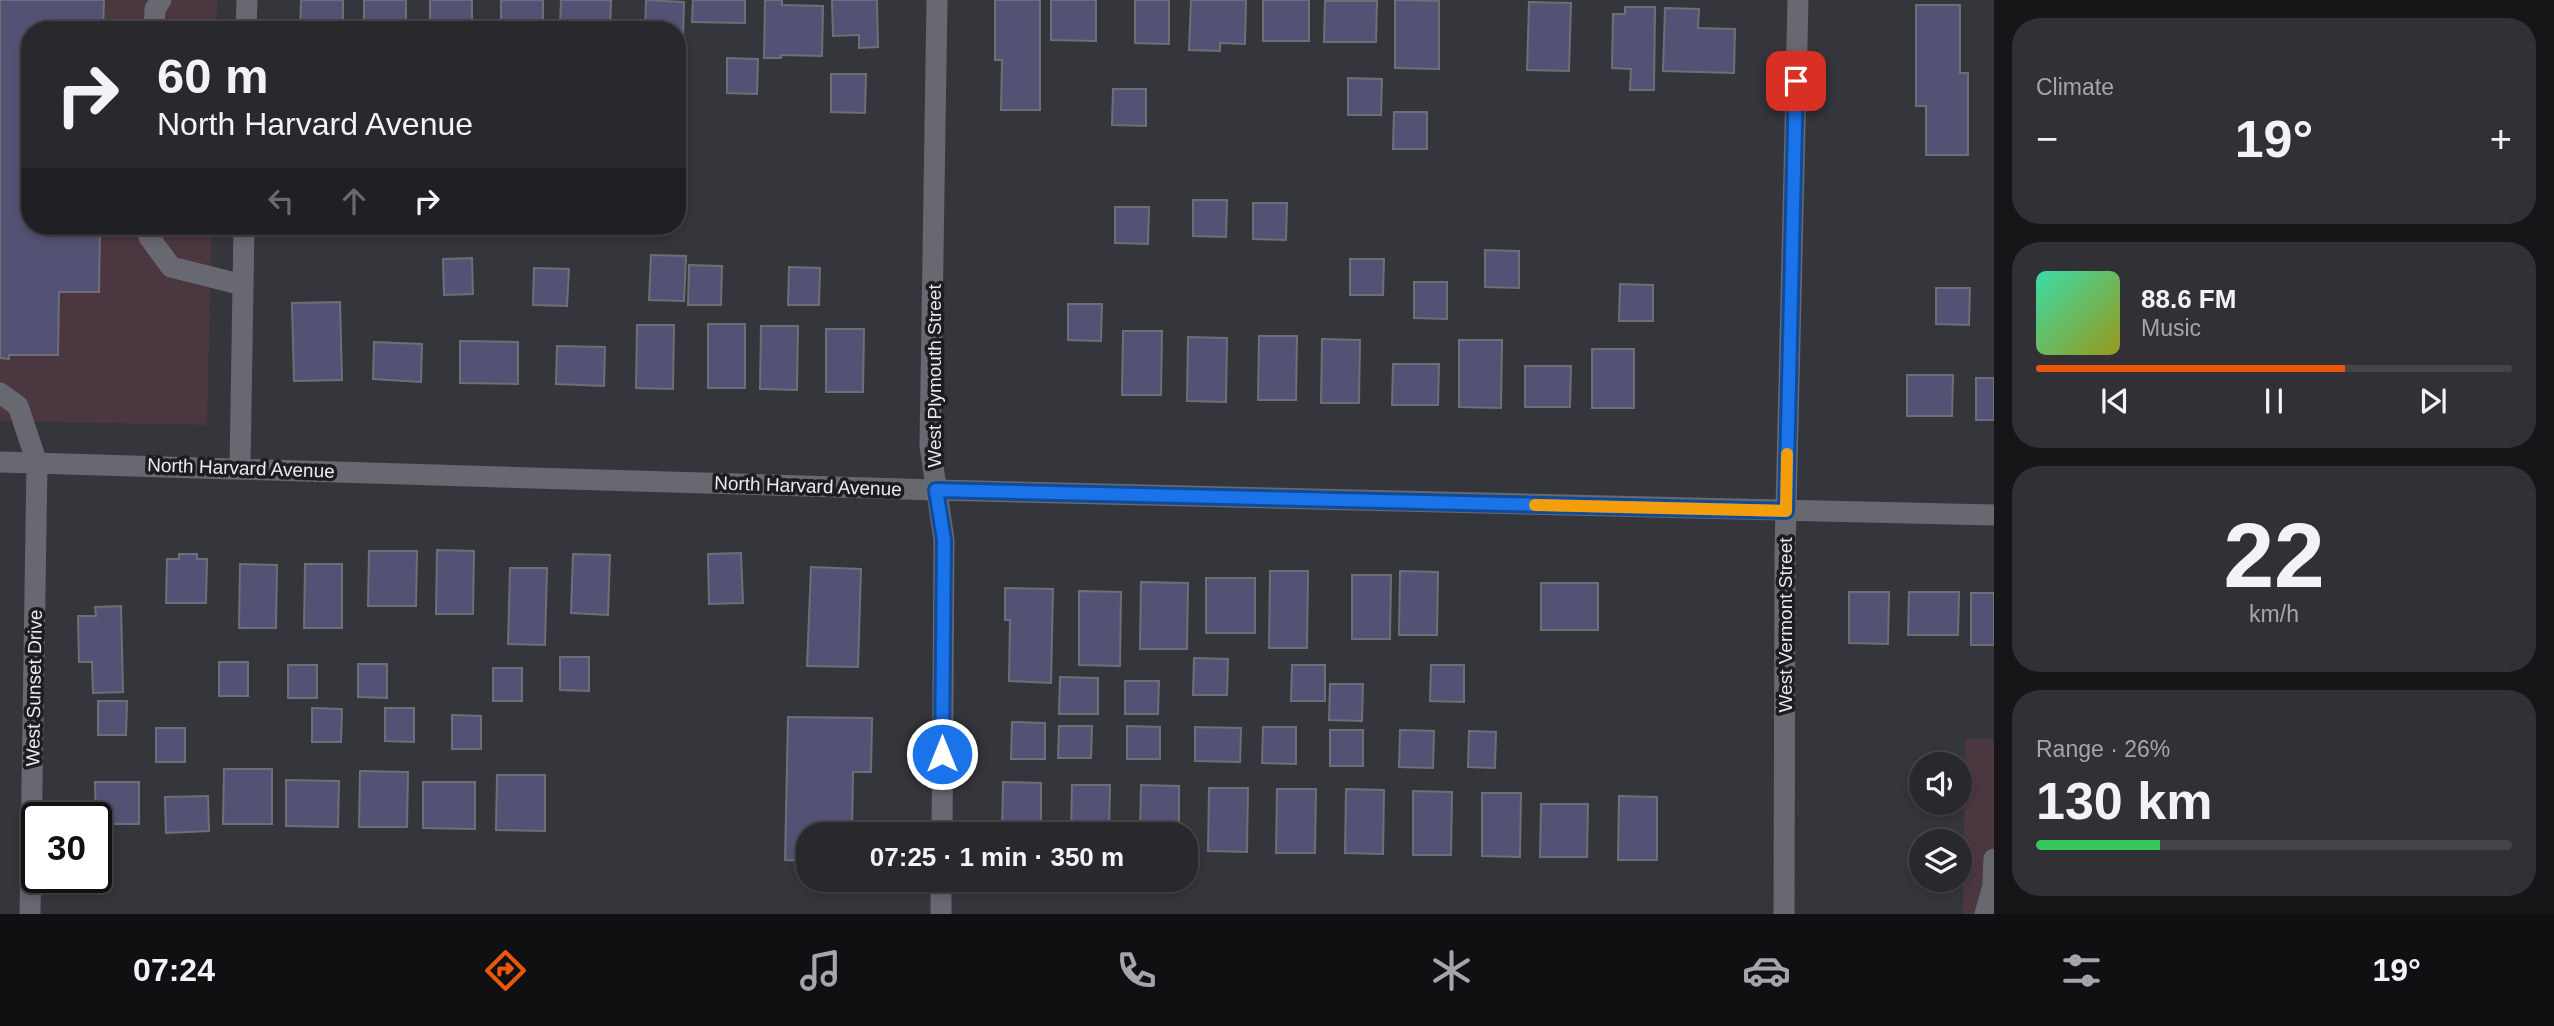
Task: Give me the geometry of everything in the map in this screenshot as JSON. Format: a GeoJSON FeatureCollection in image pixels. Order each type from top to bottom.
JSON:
{"type":"FeatureCollection","features":[{"type":"Feature","properties":{"kind":"street"},"geometry":{"type":"LineString","coordinates":[[154,21],[155,9],[161,0]]}},
{"type":"Feature","properties":{"kind":"street"},"geometry":{"type":"LineString","coordinates":[[246,21],[247,0]]}},
{"type":"Feature","properties":{"kind":"street","name":"West Plymouth Street"},"geometry":{"type":"LineString","coordinates":[[937,0],[930,446],[944,540],[942,822]]}},
{"type":"Feature","properties":{"kind":"street","name":"West Vermont Street"},"geometry":{"type":"LineString","coordinates":[[1784,914],[1786,511],[1798,0]]}},
{"type":"Feature","properties":{"kind":"street"},"geometry":{"type":"LineString","coordinates":[[149,235],[171,267],[243,285]]}},
{"type":"Feature","properties":{"kind":"street"},"geometry":{"type":"LineString","coordinates":[[240,468],[244,235]]}},
{"type":"Feature","properties":{"kind":"street","name":"West Sunset Drive"},"geometry":{"type":"LineString","coordinates":[[0,393],[19,406],[37,463],[30,914]]}},
{"type":"Feature","properties":{"kind":"street","name":"North Harvard Avenue"},"geometry":{"type":"LineString","coordinates":[[0,462],[936,490],[1994,515]]}},
{"type":"Feature","properties":{"kind":"street"},"geometry":{"type":"LineString","coordinates":[[1984,914],[1993,882],[1994,859]]}},
{"type":"Feature","properties":{"kind":"street"},"geometry":{"type":"LineString","coordinates":[[941,892],[941,914]]}},
{"type":"Feature","properties":{"kind":"shaded area"},"geometry":{"type":"Polygon","coordinates":[[[0,0],[217,0],[216,21],[21,21],[21,235],[212,235],[207,425],[0,421],[0,0]]]}},
{"type":"Feature","properties":{"kind":"shaded area"},"geometry":{"type":"Polygon","coordinates":[[[1965,738],[1994,739],[1994,914],[1963,914],[1963,892],[1972,892],[1972,829],[1964,829],[1964,815],[1972,815],[1972,752],[1965,752],[1965,738]]]}},
{"type":"Feature","properties":{"kind":"building"},"geometry":{"type":"Polygon","coordinates":[[[0,0],[104,0],[103,21],[21,21],[21,235],[100,235],[99,292],[59,292],[58,355],[9,355],[9,359],[0,358],[0,0]]]}},
{"type":"Feature","properties":{"kind":"building"},"geometry":{"type":"Polygon","coordinates":[[[301,0],[343,0],[343,21],[300,21],[301,0]]]}},
{"type":"Feature","properties":{"kind":"building"},"geometry":{"type":"Polygon","coordinates":[[[364,0],[406,0],[406,21],[364,21],[364,0]]]}},
{"type":"Feature","properties":{"kind":"building"},"geometry":{"type":"Polygon","coordinates":[[[430,0],[472,0],[472,21],[430,21],[430,0]]]}},
{"type":"Feature","properties":{"kind":"building"},"geometry":{"type":"Polygon","coordinates":[[[501,0],[543,0],[543,21],[501,21],[501,0]]]}},
{"type":"Feature","properties":{"kind":"building"},"geometry":{"type":"Polygon","coordinates":[[[561,0],[611,0],[610,21],[560,21],[561,0]]]}},
{"type":"Feature","properties":{"kind":"building"},"geometry":{"type":"Polygon","coordinates":[[[646,0],[684,2],[683,21],[645,21],[646,0]]]}},
{"type":"Feature","properties":{"kind":"building"},"geometry":{"type":"Polygon","coordinates":[[[693,0],[745,0],[745,23],[692,22],[693,0]]]}},
{"type":"Feature","properties":{"kind":"building"},"geometry":{"type":"Polygon","coordinates":[[[765,0],[782,0],[782,5],[823,6],[822,56],[781,55],[781,58],[764,58],[765,0]]]}},
{"type":"Feature","properties":{"kind":"building"},"geometry":{"type":"Polygon","coordinates":[[[832,0],[877,0],[878,47],[859,48],[859,35],[833,36],[832,0]]]}},
{"type":"Feature","properties":{"kind":"building"},"geometry":{"type":"Polygon","coordinates":[[[995,0],[1040,0],[1040,110],[1001,110],[1002,60],[995,60],[995,0]]]}},
{"type":"Feature","properties":{"kind":"building"},"geometry":{"type":"Polygon","coordinates":[[[1051,0],[1096,0],[1096,41],[1051,40],[1051,0]]]}},
{"type":"Feature","properties":{"kind":"building"},"geometry":{"type":"Polygon","coordinates":[[[1135,0],[1169,0],[1169,44],[1135,43],[1135,0]]]}},
{"type":"Feature","properties":{"kind":"building"},"geometry":{"type":"Polygon","coordinates":[[[1191,0],[1246,0],[1245,44],[1220,43],[1220,51],[1189,50],[1191,0]]]}},
{"type":"Feature","properties":{"kind":"building"},"geometry":{"type":"Polygon","coordinates":[[[1263,0],[1309,0],[1309,41],[1263,41],[1263,0]]]}},
{"type":"Feature","properties":{"kind":"building"},"geometry":{"type":"Polygon","coordinates":[[[1395,0],[1439,1],[1439,69],[1395,68],[1395,0]]]}},
{"type":"Feature","properties":{"kind":"building"},"geometry":{"type":"Polygon","coordinates":[[[1325,1],[1377,1],[1376,42],[1324,42],[1325,1]]]}},
{"type":"Feature","properties":{"kind":"building"},"geometry":{"type":"Polygon","coordinates":[[[1529,2],[1571,3],[1569,71],[1527,70],[1529,2]]]}},
{"type":"Feature","properties":{"kind":"building"},"geometry":{"type":"Polygon","coordinates":[[[1916,5],[1960,5],[1960,73],[1968,73],[1968,155],[1926,155],[1926,106],[1916,106],[1916,5]]]}},
{"type":"Feature","properties":{"kind":"building"},"geometry":{"type":"Polygon","coordinates":[[[1625,7],[1655,7],[1654,90],[1630,90],[1631,69],[1612,68],[1613,14],[1625,14],[1625,7]]]}},
{"type":"Feature","properties":{"kind":"building"},"geometry":{"type":"Polygon","coordinates":[[[1665,8],[1699,9],[1698,28],[1735,29],[1734,73],[1663,71],[1665,8]]]}},
{"type":"Feature","properties":{"kind":"building"},"geometry":{"type":"Polygon","coordinates":[[[727,58],[758,59],[757,94],[727,93],[727,58]]]}},
{"type":"Feature","properties":{"kind":"building"},"geometry":{"type":"Polygon","coordinates":[[[831,74],[866,74],[865,113],[831,112],[831,74]]]}},
{"type":"Feature","properties":{"kind":"building"},"geometry":{"type":"Polygon","coordinates":[[[1348,78],[1382,79],[1381,115],[1348,115],[1348,78]]]}},
{"type":"Feature","properties":{"kind":"building"},"geometry":{"type":"Polygon","coordinates":[[[1113,89],[1146,89],[1146,126],[1112,125],[1113,89]]]}},
{"type":"Feature","properties":{"kind":"building"},"geometry":{"type":"Polygon","coordinates":[[[1394,112],[1427,112],[1427,149],[1393,149],[1394,112]]]}},
{"type":"Feature","properties":{"kind":"building"},"geometry":{"type":"Polygon","coordinates":[[[1193,200],[1227,200],[1226,237],[1193,236],[1193,200]]]}},
{"type":"Feature","properties":{"kind":"building"},"geometry":{"type":"Polygon","coordinates":[[[1253,203],[1287,203],[1286,240],[1253,239],[1253,203]]]}},
{"type":"Feature","properties":{"kind":"building"},"geometry":{"type":"Polygon","coordinates":[[[1115,207],[1149,207],[1148,244],[1115,243],[1115,207]]]}},
{"type":"Feature","properties":{"kind":"building"},"geometry":{"type":"Polygon","coordinates":[[[1485,250],[1519,251],[1519,288],[1485,287],[1485,250]]]}},
{"type":"Feature","properties":{"kind":"building"},"geometry":{"type":"Polygon","coordinates":[[[651,255],[686,256],[684,301],[649,300],[651,255]]]}},
{"type":"Feature","properties":{"kind":"building"},"geometry":{"type":"Polygon","coordinates":[[[472,258],[473,294],[444,295],[443,259],[472,258]]]}},
{"type":"Feature","properties":{"kind":"building"},"geometry":{"type":"Polygon","coordinates":[[[1350,259],[1384,259],[1383,295],[1350,295],[1350,259]]]}},
{"type":"Feature","properties":{"kind":"building"},"geometry":{"type":"Polygon","coordinates":[[[689,265],[722,266],[721,305],[688,305],[689,265]]]}},
{"type":"Feature","properties":{"kind":"building"},"geometry":{"type":"Polygon","coordinates":[[[789,267],[820,268],[819,305],[788,305],[789,267]]]}},
{"type":"Feature","properties":{"kind":"building"},"geometry":{"type":"Polygon","coordinates":[[[534,268],[569,269],[567,306],[533,305],[534,268]]]}},
{"type":"Feature","properties":{"kind":"building"},"geometry":{"type":"Polygon","coordinates":[[[1414,282],[1447,282],[1447,319],[1414,318],[1414,282]]]}},
{"type":"Feature","properties":{"kind":"building"},"geometry":{"type":"Polygon","coordinates":[[[1620,284],[1653,285],[1653,321],[1619,321],[1620,284]]]}},
{"type":"Feature","properties":{"kind":"building"},"geometry":{"type":"Polygon","coordinates":[[[1936,288],[1970,288],[1969,325],[1936,324],[1936,288]]]}},
{"type":"Feature","properties":{"kind":"building"},"geometry":{"type":"Polygon","coordinates":[[[340,302],[342,380],[294,381],[292,303],[340,302]]]}},
{"type":"Feature","properties":{"kind":"building"},"geometry":{"type":"Polygon","coordinates":[[[1068,304],[1102,304],[1101,341],[1068,340],[1068,304]]]}},
{"type":"Feature","properties":{"kind":"building"},"geometry":{"type":"Polygon","coordinates":[[[708,324],[745,324],[745,388],[708,388],[708,324]]]}},
{"type":"Feature","properties":{"kind":"building"},"geometry":{"type":"Polygon","coordinates":[[[637,325],[674,325],[673,389],[636,388],[637,325]]]}},
{"type":"Feature","properties":{"kind":"building"},"geometry":{"type":"Polygon","coordinates":[[[761,326],[798,326],[797,390],[760,389],[761,326]]]}},
{"type":"Feature","properties":{"kind":"building"},"geometry":{"type":"Polygon","coordinates":[[[826,329],[864,329],[863,392],[826,392],[826,329]]]}},
{"type":"Feature","properties":{"kind":"building"},"geometry":{"type":"Polygon","coordinates":[[[1123,331],[1162,331],[1161,395],[1122,395],[1123,331]]]}},
{"type":"Feature","properties":{"kind":"building"},"geometry":{"type":"Polygon","coordinates":[[[1259,336],[1297,336],[1296,400],[1258,400],[1259,336]]]}},
{"type":"Feature","properties":{"kind":"building"},"geometry":{"type":"Polygon","coordinates":[[[1188,337],[1227,338],[1226,402],[1187,401],[1188,337]]]}},
{"type":"Feature","properties":{"kind":"building"},"geometry":{"type":"Polygon","coordinates":[[[1322,339],[1360,340],[1359,403],[1321,403],[1322,339]]]}},
{"type":"Feature","properties":{"kind":"building"},"geometry":{"type":"Polygon","coordinates":[[[1459,340],[1502,340],[1501,408],[1459,407],[1459,340]]]}},
{"type":"Feature","properties":{"kind":"building"},"geometry":{"type":"Polygon","coordinates":[[[460,341],[518,342],[518,384],[460,383],[460,341]]]}},
{"type":"Feature","properties":{"kind":"building"},"geometry":{"type":"Polygon","coordinates":[[[374,342],[422,344],[421,382],[373,379],[374,342]]]}},
{"type":"Feature","properties":{"kind":"building"},"geometry":{"type":"Polygon","coordinates":[[[557,346],[605,347],[604,386],[556,384],[557,346]]]}},
{"type":"Feature","properties":{"kind":"building"},"geometry":{"type":"Polygon","coordinates":[[[1592,349],[1634,349],[1634,408],[1592,408],[1592,349]]]}},
{"type":"Feature","properties":{"kind":"building"},"geometry":{"type":"Polygon","coordinates":[[[1393,364],[1439,364],[1438,405],[1392,405],[1393,364]]]}},
{"type":"Feature","properties":{"kind":"building"},"geometry":{"type":"Polygon","coordinates":[[[1525,366],[1571,366],[1570,407],[1525,407],[1525,366]]]}},
{"type":"Feature","properties":{"kind":"building"},"geometry":{"type":"Polygon","coordinates":[[[1907,375],[1953,375],[1952,416],[1907,416],[1907,375]]]}},
{"type":"Feature","properties":{"kind":"building"},"geometry":{"type":"Polygon","coordinates":[[[1976,378],[1994,378],[1994,420],[1976,420],[1976,378]]]}},
{"type":"Feature","properties":{"kind":"building"},"geometry":{"type":"Polygon","coordinates":[[[437,550],[474,551],[473,614],[436,614],[437,550]]]}},
{"type":"Feature","properties":{"kind":"building"},"geometry":{"type":"Polygon","coordinates":[[[369,551],[417,551],[416,606],[368,606],[369,551]]]}},
{"type":"Feature","properties":{"kind":"building"},"geometry":{"type":"Polygon","coordinates":[[[741,553],[743,603],[709,604],[708,554],[741,553]]]}},
{"type":"Feature","properties":{"kind":"building"},"geometry":{"type":"Polygon","coordinates":[[[179,554],[197,554],[197,559],[207,559],[206,603],[166,603],[167,559],[179,559],[179,554]]]}},
{"type":"Feature","properties":{"kind":"building"},"geometry":{"type":"Polygon","coordinates":[[[573,554],[610,555],[608,615],[571,613],[573,554]]]}},
{"type":"Feature","properties":{"kind":"building"},"geometry":{"type":"Polygon","coordinates":[[[240,564],[277,565],[276,628],[239,628],[240,564]]]}},
{"type":"Feature","properties":{"kind":"building"},"geometry":{"type":"Polygon","coordinates":[[[305,564],[342,564],[342,628],[304,628],[305,564]]]}},
{"type":"Feature","properties":{"kind":"building"},"geometry":{"type":"Polygon","coordinates":[[[811,567],[861,569],[858,667],[807,666],[811,567]]]}},
{"type":"Feature","properties":{"kind":"building"},"geometry":{"type":"Polygon","coordinates":[[[510,568],[547,568],[545,645],[508,644],[510,568]]]}},
{"type":"Feature","properties":{"kind":"building"},"geometry":{"type":"Polygon","coordinates":[[[1270,571],[1308,571],[1307,648],[1269,648],[1270,571]]]}},
{"type":"Feature","properties":{"kind":"building"},"geometry":{"type":"Polygon","coordinates":[[[1400,571],[1438,572],[1437,635],[1399,635],[1400,571]]]}},
{"type":"Feature","properties":{"kind":"building"},"geometry":{"type":"Polygon","coordinates":[[[1352,575],[1391,575],[1390,639],[1352,639],[1352,575]]]}},
{"type":"Feature","properties":{"kind":"building"},"geometry":{"type":"Polygon","coordinates":[[[1206,578],[1255,578],[1255,633],[1206,633],[1206,578]]]}},
{"type":"Feature","properties":{"kind":"building"},"geometry":{"type":"Polygon","coordinates":[[[1141,582],[1188,583],[1187,649],[1140,649],[1141,582]]]}},
{"type":"Feature","properties":{"kind":"building"},"geometry":{"type":"Polygon","coordinates":[[[1541,583],[1598,583],[1598,630],[1541,630],[1541,583]]]}},
{"type":"Feature","properties":{"kind":"building"},"geometry":{"type":"Polygon","coordinates":[[[1005,588],[1053,589],[1051,683],[1009,681],[1010,620],[1005,620],[1005,588]]]}},
{"type":"Feature","properties":{"kind":"building"},"geometry":{"type":"Polygon","coordinates":[[[1079,591],[1121,592],[1120,666],[1079,665],[1079,591]]]}},
{"type":"Feature","properties":{"kind":"building"},"geometry":{"type":"Polygon","coordinates":[[[1849,592],[1889,592],[1888,644],[1849,643],[1849,592]]]}},
{"type":"Feature","properties":{"kind":"building"},"geometry":{"type":"Polygon","coordinates":[[[1909,592],[1959,592],[1958,635],[1908,635],[1909,592]]]}},
{"type":"Feature","properties":{"kind":"building"},"geometry":{"type":"Polygon","coordinates":[[[1971,593],[1994,593],[1994,645],[1971,645],[1971,593]]]}},
{"type":"Feature","properties":{"kind":"building"},"geometry":{"type":"Polygon","coordinates":[[[121,606],[123,692],[93,693],[92,662],[79,662],[78,616],[96,616],[95,607],[121,606]]]}},
{"type":"Feature","properties":{"kind":"building"},"geometry":{"type":"Polygon","coordinates":[[[560,657],[589,657],[589,691],[560,690],[560,657]]]}},
{"type":"Feature","properties":{"kind":"building"},"geometry":{"type":"Polygon","coordinates":[[[1194,658],[1228,659],[1227,695],[1193,695],[1194,658]]]}},
{"type":"Feature","properties":{"kind":"building"},"geometry":{"type":"Polygon","coordinates":[[[219,662],[248,662],[248,696],[219,696],[219,662]]]}},
{"type":"Feature","properties":{"kind":"building"},"geometry":{"type":"Polygon","coordinates":[[[358,664],[387,664],[387,698],[358,697],[358,664]]]}},
{"type":"Feature","properties":{"kind":"building"},"geometry":{"type":"Polygon","coordinates":[[[288,665],[317,665],[317,698],[288,698],[288,665]]]}},
{"type":"Feature","properties":{"kind":"building"},"geometry":{"type":"Polygon","coordinates":[[[1292,665],[1325,665],[1325,701],[1291,701],[1292,665]]]}},
{"type":"Feature","properties":{"kind":"building"},"geometry":{"type":"Polygon","coordinates":[[[1431,665],[1464,665],[1464,702],[1430,701],[1431,665]]]}},
{"type":"Feature","properties":{"kind":"building"},"geometry":{"type":"Polygon","coordinates":[[[493,668],[522,668],[522,701],[493,701],[493,668]]]}},
{"type":"Feature","properties":{"kind":"building"},"geometry":{"type":"Polygon","coordinates":[[[1060,677],[1098,678],[1098,714],[1059,714],[1060,677]]]}},
{"type":"Feature","properties":{"kind":"building"},"geometry":{"type":"Polygon","coordinates":[[[1125,681],[1159,681],[1158,714],[1125,714],[1125,681]]]}},
{"type":"Feature","properties":{"kind":"building"},"geometry":{"type":"Polygon","coordinates":[[[1330,684],[1363,684],[1362,721],[1329,720],[1330,684]]]}},
{"type":"Feature","properties":{"kind":"building"},"geometry":{"type":"Polygon","coordinates":[[[98,701],[127,701],[126,735],[98,735],[98,701]]]}},
{"type":"Feature","properties":{"kind":"building"},"geometry":{"type":"Polygon","coordinates":[[[312,708],[342,709],[341,742],[312,742],[312,708]]]}},
{"type":"Feature","properties":{"kind":"building"},"geometry":{"type":"Polygon","coordinates":[[[385,708],[414,708],[414,742],[385,741],[385,708]]]}},
{"type":"Feature","properties":{"kind":"building"},"geometry":{"type":"Polygon","coordinates":[[[452,715],[481,716],[481,749],[452,749],[452,715]]]}},
{"type":"Feature","properties":{"kind":"building"},"geometry":{"type":"Polygon","coordinates":[[[788,717],[872,718],[871,772],[853,772],[852,822],[796,822],[796,860],[785,860],[788,717]]]}},
{"type":"Feature","properties":{"kind":"building"},"geometry":{"type":"Polygon","coordinates":[[[1012,722],[1045,723],[1045,759],[1011,759],[1012,722]]]}},
{"type":"Feature","properties":{"kind":"building"},"geometry":{"type":"Polygon","coordinates":[[[1059,726],[1092,726],[1091,758],[1058,758],[1059,726]]]}},
{"type":"Feature","properties":{"kind":"building"},"geometry":{"type":"Polygon","coordinates":[[[1127,726],[1160,727],[1160,759],[1127,759],[1127,726]]]}},
{"type":"Feature","properties":{"kind":"building"},"geometry":{"type":"Polygon","coordinates":[[[1195,727],[1241,728],[1240,762],[1195,761],[1195,727]]]}},
{"type":"Feature","properties":{"kind":"building"},"geometry":{"type":"Polygon","coordinates":[[[1263,727],[1296,727],[1296,764],[1262,763],[1263,727]]]}},
{"type":"Feature","properties":{"kind":"building"},"geometry":{"type":"Polygon","coordinates":[[[156,728],[185,728],[185,762],[156,762],[156,728]]]}},
{"type":"Feature","properties":{"kind":"building"},"geometry":{"type":"Polygon","coordinates":[[[1330,730],[1363,730],[1363,766],[1330,766],[1330,730]]]}},
{"type":"Feature","properties":{"kind":"building"},"geometry":{"type":"Polygon","coordinates":[[[1400,730],[1434,731],[1433,768],[1399,767],[1400,730]]]}},
{"type":"Feature","properties":{"kind":"building"},"geometry":{"type":"Polygon","coordinates":[[[1469,731],[1496,732],[1495,768],[1468,767],[1469,731]]]}},
{"type":"Feature","properties":{"kind":"building"},"geometry":{"type":"Polygon","coordinates":[[[224,769],[272,769],[272,824],[223,824],[224,769]]]}},
{"type":"Feature","properties":{"kind":"building"},"geometry":{"type":"Polygon","coordinates":[[[360,771],[408,772],[407,827],[359,827],[360,771]]]}},
{"type":"Feature","properties":{"kind":"building"},"geometry":{"type":"Polygon","coordinates":[[[497,775],[545,775],[545,831],[496,830],[497,775]]]}},
{"type":"Feature","properties":{"kind":"building"},"geometry":{"type":"Polygon","coordinates":[[[286,780],[339,781],[338,827],[286,826],[286,780]]]}},
{"type":"Feature","properties":{"kind":"building"},"geometry":{"type":"Polygon","coordinates":[[[95,782],[139,782],[139,824],[112,824],[112,802],[95,802],[95,782]]]}},
{"type":"Feature","properties":{"kind":"building"},"geometry":{"type":"Polygon","coordinates":[[[423,782],[475,782],[475,829],[423,828],[423,782]]]}},
{"type":"Feature","properties":{"kind":"building"},"geometry":{"type":"Polygon","coordinates":[[[1003,782],[1041,783],[1041,822],[1002,822],[1003,782]]]}},
{"type":"Feature","properties":{"kind":"building"},"geometry":{"type":"Polygon","coordinates":[[[1072,785],[1110,785],[1109,822],[1071,822],[1072,785]]]}},
{"type":"Feature","properties":{"kind":"building"},"geometry":{"type":"Polygon","coordinates":[[[1141,785],[1179,786],[1179,822],[1140,822],[1141,785]]]}},
{"type":"Feature","properties":{"kind":"building"},"geometry":{"type":"Polygon","coordinates":[[[1209,788],[1248,788],[1247,852],[1208,851],[1209,788]]]}},
{"type":"Feature","properties":{"kind":"building"},"geometry":{"type":"Polygon","coordinates":[[[1277,789],[1316,789],[1315,853],[1276,853],[1277,789]]]}},
{"type":"Feature","properties":{"kind":"building"},"geometry":{"type":"Polygon","coordinates":[[[1346,789],[1384,790],[1383,854],[1345,853],[1346,789]]]}},
{"type":"Feature","properties":{"kind":"building"},"geometry":{"type":"Polygon","coordinates":[[[1413,791],[1452,792],[1451,855],[1413,855],[1413,791]]]}},
{"type":"Feature","properties":{"kind":"building"},"geometry":{"type":"Polygon","coordinates":[[[1482,793],[1521,793],[1520,857],[1482,856],[1482,793]]]}},
{"type":"Feature","properties":{"kind":"building"},"geometry":{"type":"Polygon","coordinates":[[[208,796],[209,831],[166,833],[165,797],[208,796]]]}},
{"type":"Feature","properties":{"kind":"building"},"geometry":{"type":"Polygon","coordinates":[[[1619,796],[1657,797],[1657,860],[1618,860],[1619,796]]]}},
{"type":"Feature","properties":{"kind":"building"},"geometry":{"type":"Polygon","coordinates":[[[1541,804],[1588,804],[1587,857],[1540,857],[1541,804]]]}},
{"type":"Feature","properties":{"kind":"slow traffic"},"geometry":{"type":"LineString","coordinates":[[1535,505],[1786,511],[1787,454]]}},
{"type":"Feature","properties":{"kind":"route"},"geometry":{"type":"LineString","coordinates":[[942,754],[944,540],[936,490],[1786,511],[1796,81]]}}]}
